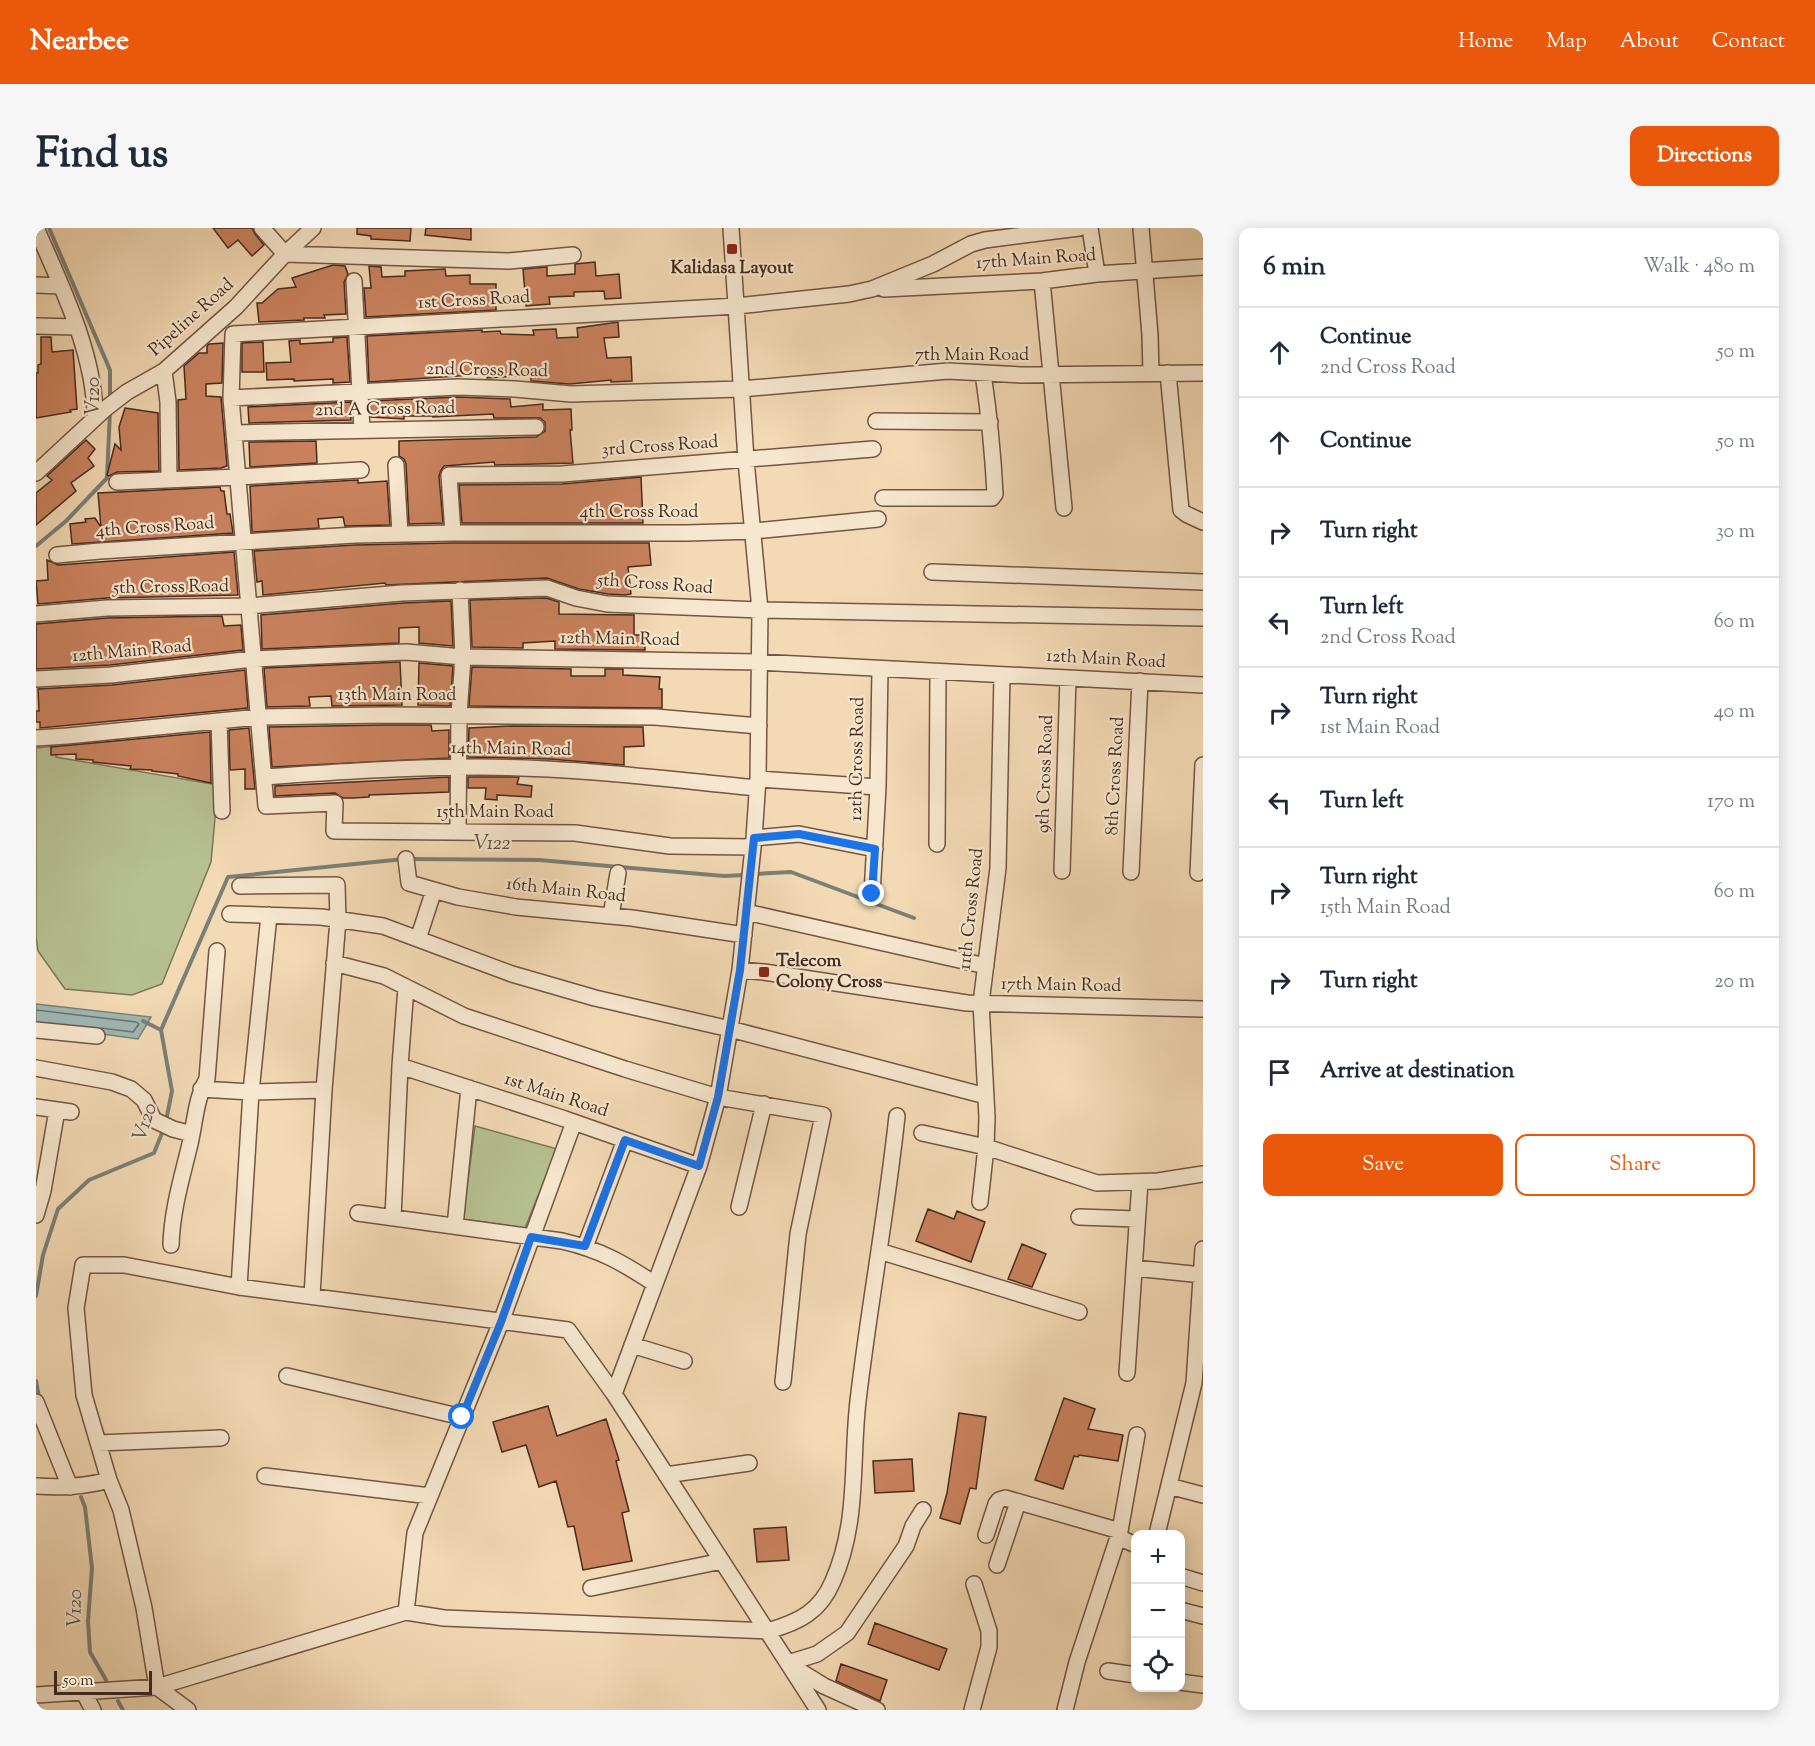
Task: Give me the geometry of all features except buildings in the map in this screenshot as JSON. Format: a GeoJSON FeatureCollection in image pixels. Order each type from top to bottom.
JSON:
{"type":"FeatureCollection","features":[{"type":"Feature","properties":{"kind":"street"},"geometry":{"type":"LineString","coordinates":[[36,228],[76,327],[100,413]]}},
{"type":"Feature","properties":{"kind":"street"},"geometry":{"type":"LineString","coordinates":[[262,228],[285,254],[509,261],[573,255]]}},
{"type":"Feature","properties":{"kind":"street","name":"Pipeline Road"},"geometry":{"type":"LineString","coordinates":[[36,473],[100,413],[127,392],[164,371],[221,320],[313,228]]}},
{"type":"Feature","properties":{"kind":"street"},"geometry":{"type":"LineString","coordinates":[[614,1395],[699,1166],[718,1097],[744,935],[758,784],[760,610],[746,460],[731,228]]}},
{"type":"Feature","properties":{"kind":"street"},"geometry":{"type":"LineString","coordinates":[[737,306],[849,294],[872,289],[933,264],[971,244],[1005,237],[1079,228]]}},
{"type":"Feature","properties":{"kind":"street"},"geometry":{"type":"LineString","coordinates":[[1090,228],[1097,274]]}},
{"type":"Feature","properties":{"kind":"street"},"geometry":{"type":"LineString","coordinates":[[1141,228],[1151,374]]}},
{"type":"Feature","properties":{"kind":"street","name":"17th Main Road"},"geometry":{"type":"LineString","coordinates":[[872,289],[1042,281],[1097,274],[1203,267]]}},
{"type":"Feature","properties":{"kind":"street"},"geometry":{"type":"LineString","coordinates":[[354,281],[362,430]]}},
{"type":"Feature","properties":{"kind":"street"},"geometry":{"type":"LineString","coordinates":[[1042,281],[1064,508]]}},
{"type":"Feature","properties":{"kind":"street"},"geometry":{"type":"LineString","coordinates":[[36,285],[60,286]]}},
{"type":"Feature","properties":{"kind":"street","name":"1st Cross Road"},"geometry":{"type":"LineString","coordinates":[[233,334],[737,306]]}},
{"type":"Feature","properties":{"kind":"street"},"geometry":{"type":"LineString","coordinates":[[221,320],[233,334],[231,398],[264,777]]}},
{"type":"Feature","properties":{"kind":"street"},"geometry":{"type":"LineString","coordinates":[[36,326],[76,327]]}},
{"type":"Feature","properties":{"kind":"street"},"geometry":{"type":"LineString","coordinates":[[164,371],[168,402],[169,479]]}},
{"type":"Feature","properties":{"kind":"street","name":"7th Main Road"},"geometry":{"type":"LineString","coordinates":[[741,390],[948,371],[1050,375],[1203,373]]}},
{"type":"Feature","properties":{"kind":"street"},"geometry":{"type":"LineString","coordinates":[[883,498],[992,498],[995,494],[990,423],[983,373]]}},
{"type":"Feature","properties":{"kind":"street"},"geometry":{"type":"LineString","coordinates":[[1168,373],[1181,510],[1203,522]]}},
{"type":"Feature","properties":{"kind":"street","name":"2nd Cross Road"},"geometry":{"type":"LineString","coordinates":[[231,398],[458,387],[571,394],[741,390]]}},
{"type":"Feature","properties":{"kind":"street"},"geometry":{"type":"LineString","coordinates":[[876,421],[990,423]]}},
{"type":"Feature","properties":{"kind":"street","name":"2nd A Cross Road"},"geometry":{"type":"LineString","coordinates":[[234,433],[536,427]]}},
{"type":"Feature","properties":{"kind":"street","name":"3rd Cross Road"},"geometry":{"type":"LineString","coordinates":[[453,533],[449,475],[562,474],[873,449]]}},
{"type":"Feature","properties":{"kind":"street"},"geometry":{"type":"LineString","coordinates":[[396,465],[400,534]]}},
{"type":"Feature","properties":{"kind":"street"},"geometry":{"type":"LineString","coordinates":[[117,482],[361,470]]}},
{"type":"Feature","properties":{"kind":"street","name":"4th Cross Road"},"geometry":{"type":"LineString","coordinates":[[57,555],[100,550],[400,534],[753,531],[878,519]]}},
{"type":"Feature","properties":{"kind":"street"},"geometry":{"type":"LineString","coordinates":[[932,572],[1203,582]]}},
{"type":"Feature","properties":{"kind":"street","name":"5th Cross Road"},"geometry":{"type":"LineString","coordinates":[[36,614],[107,608],[249,606],[402,593],[547,588],[576,598],[606,604],[760,610],[1203,618]]}},
{"type":"Feature","properties":{"kind":"street"},"geometry":{"type":"LineString","coordinates":[[458,832],[459,715],[463,657],[460,590]]}},
{"type":"Feature","properties":{"kind":"street","name":"12th Main Road"},"geometry":{"type":"LineString","coordinates":[[36,678],[111,675],[253,659],[406,652],[463,657],[759,662],[1203,685]]}},
{"type":"Feature","properties":{"kind":"street","name":"12th Cross Road"},"geometry":{"type":"LineString","coordinates":[[872,894],[878,787],[880,669]]}},
{"type":"Feature","properties":{"kind":"street"},"geometry":{"type":"LineString","coordinates":[[937,844],[938,672]]}},
{"type":"Feature","properties":{"kind":"street","name":"11th Cross Road"},"geometry":{"type":"LineString","coordinates":[[980,1202],[986,1148],[986,1096],[981,1004],[998,868],[1002,675]]}},
{"type":"Feature","properties":{"kind":"street","name":"9th Cross Road"},"geometry":{"type":"LineString","coordinates":[[1062,871],[1068,678]]}},
{"type":"Feature","properties":{"kind":"street","name":"8th Cross Road"},"geometry":{"type":"LineString","coordinates":[[1131,872],[1140,681]]}},
{"type":"Feature","properties":{"kind":"street","name":"13th Main Road"},"geometry":{"type":"LineString","coordinates":[[36,738],[258,717],[459,715],[655,717],[759,726]]}},
{"type":"Feature","properties":{"kind":"street"},"geometry":{"type":"LineString","coordinates":[[219,721],[222,811]]}},
{"type":"Feature","properties":{"kind":"street"},"geometry":{"type":"LineString","coordinates":[[1198,873],[1203,765]]}},
{"type":"Feature","properties":{"kind":"street","name":"14th Main Road"},"geometry":{"type":"LineString","coordinates":[[264,777],[356,770],[459,768],[590,772],[758,784],[878,787]]}},
{"type":"Feature","properties":{"kind":"street","name":"15th Main Road"},"geometry":{"type":"LineString","coordinates":[[264,777],[266,806],[335,803],[333,831],[575,833],[670,846],[753,843],[799,834],[875,849]]}},
{"type":"Feature","properties":{"kind":"street","name":"16th Main Road"},"geometry":{"type":"LineString","coordinates":[[406,859],[409,883],[458,897],[516,907],[611,916],[744,935]]}},
{"type":"Feature","properties":{"kind":"street"},"geometry":{"type":"LineString","coordinates":[[611,916],[618,873]]}},
{"type":"Feature","properties":{"kind":"street"},"geometry":{"type":"LineString","coordinates":[[240,886],[265,882],[337,885],[338,920],[324,1090],[312,1296]]}},
{"type":"Feature","properties":{"kind":"street"},"geometry":{"type":"LineString","coordinates":[[418,939],[434,890]]}},
{"type":"Feature","properties":{"kind":"street"},"geometry":{"type":"LineString","coordinates":[[746,912],[986,966]]}},
{"type":"Feature","properties":{"kind":"street"},"geometry":{"type":"LineString","coordinates":[[230,914],[338,920],[382,926],[512,974],[595,998],[730,1029],[986,1096]]}},
{"type":"Feature","properties":{"kind":"street"},"geometry":{"type":"LineString","coordinates":[[239,1287],[251,1092],[269,915]]}},
{"type":"Feature","properties":{"kind":"street"},"geometry":{"type":"LineString","coordinates":[[171,1245],[172,1218],[201,1089],[207,1079],[217,951]]}},
{"type":"Feature","properties":{"kind":"street"},"geometry":{"type":"LineString","coordinates":[[333,963],[384,976],[464,1016],[540,1042],[718,1097],[823,1115],[798,1234],[783,1382]]}},
{"type":"Feature","properties":{"kind":"street","name":"17th Main Road"},"geometry":{"type":"LineString","coordinates":[[740,970],[967,1003],[1203,1009]]}},
{"type":"Feature","properties":{"kind":"street"},"geometry":{"type":"LineString","coordinates":[[393,1217],[399,1066],[406,987]]}},
{"type":"Feature","properties":{"kind":"street"},"geometry":{"type":"LineString","coordinates":[[36,1030],[98,1036]]}},
{"type":"Feature","properties":{"kind":"street","name":"1st Main Road"},"geometry":{"type":"LineString","coordinates":[[399,1066],[574,1122],[699,1166]]}},
{"type":"Feature","properties":{"kind":"street"},"geometry":{"type":"LineString","coordinates":[[36,1068],[112,1082],[131,1089],[144,1100],[154,1120],[192,1134]]}},
{"type":"Feature","properties":{"kind":"street"},"geometry":{"type":"LineString","coordinates":[[455,1226],[469,1088]]}},
{"type":"Feature","properties":{"kind":"street"},"geometry":{"type":"LineString","coordinates":[[201,1089],[251,1092],[324,1090]]}},
{"type":"Feature","properties":{"kind":"street"},"geometry":{"type":"LineString","coordinates":[[739,1207],[764,1104]]}},
{"type":"Feature","properties":{"kind":"street"},"geometry":{"type":"LineString","coordinates":[[36,1107],[64,1111],[36,1215]]}},
{"type":"Feature","properties":{"kind":"street"},"geometry":{"type":"LineString","coordinates":[[36,1695],[157,1687],[406,1612],[444,1618],[768,1631],[794,1623],[817,1608],[833,1582],[848,1539],[856,1416],[897,1116]]}},
{"type":"Feature","properties":{"kind":"street"},"geometry":{"type":"LineString","coordinates":[[406,1612],[415,1533],[501,1322],[574,1122]]}},
{"type":"Feature","properties":{"kind":"street"},"geometry":{"type":"LineString","coordinates":[[922,1133],[986,1148],[1097,1183],[1158,1181],[1203,1174]]}},
{"type":"Feature","properties":{"kind":"street"},"geometry":{"type":"LineString","coordinates":[[585,1246],[625,1140]]}},
{"type":"Feature","properties":{"kind":"street"},"geometry":{"type":"LineString","coordinates":[[1127,1373],[1140,1182]]}},
{"type":"Feature","properties":{"kind":"street"},"geometry":{"type":"LineString","coordinates":[[358,1213],[585,1246],[619,1260],[655,1284]]}},
{"type":"Feature","properties":{"kind":"street"},"geometry":{"type":"LineString","coordinates":[[1078,1216],[1137,1219]]}},
{"type":"Feature","properties":{"kind":"street"},"geometry":{"type":"LineString","coordinates":[[1158,1530],[1194,1383],[1203,1249]]}},
{"type":"Feature","properties":{"kind":"street"},"geometry":{"type":"LineString","coordinates":[[879,1251],[1079,1312]]}},
{"type":"Feature","properties":{"kind":"street"},"geometry":{"type":"LineString","coordinates":[[188,1710],[157,1687],[139,1586],[121,1510],[109,1480],[84,1395],[76,1308],[83,1265],[124,1265],[239,1287],[568,1330],[614,1395],[818,1710]]}},
{"type":"Feature","properties":{"kind":"street"},"geometry":{"type":"LineString","coordinates":[[1134,1268],[1202,1275]]}},
{"type":"Feature","properties":{"kind":"street"},"geometry":{"type":"LineString","coordinates":[[632,1345],[684,1361]]}},
{"type":"Feature","properties":{"kind":"street"},"geometry":{"type":"LineString","coordinates":[[287,1376],[462,1417]]}},
{"type":"Feature","properties":{"kind":"street"},"geometry":{"type":"LineString","coordinates":[[36,1402],[70,1487]]}},
{"type":"Feature","properties":{"kind":"street"},"geometry":{"type":"LineString","coordinates":[[1065,1710],[1077,1662],[1119,1534],[1137,1435]]}},
{"type":"Feature","properties":{"kind":"street"},"geometry":{"type":"LineString","coordinates":[[98,1443],[221,1438]]}},
{"type":"Feature","properties":{"kind":"street"},"geometry":{"type":"LineString","coordinates":[[666,1475],[749,1463]]}},
{"type":"Feature","properties":{"kind":"street"},"geometry":{"type":"LineString","coordinates":[[265,1476],[430,1496]]}},
{"type":"Feature","properties":{"kind":"street"},"geometry":{"type":"LineString","coordinates":[[36,1486],[87,1486],[109,1480]]}},
{"type":"Feature","properties":{"kind":"street"},"geometry":{"type":"LineString","coordinates":[[1169,1486],[1203,1495]]}},
{"type":"Feature","properties":{"kind":"street"},"geometry":{"type":"LineString","coordinates":[[986,1535],[999,1500],[1005,1498],[1119,1534],[1131,1542]]}},
{"type":"Feature","properties":{"kind":"street"},"geometry":{"type":"LineString","coordinates":[[997,1565],[1018,1502]]}},
{"type":"Feature","properties":{"kind":"street"},"geometry":{"type":"LineString","coordinates":[[788,1663],[817,1654],[847,1633],[906,1546],[923,1510]]}},
{"type":"Feature","properties":{"kind":"street"},"geometry":{"type":"LineString","coordinates":[[591,1588],[722,1561]]}},
{"type":"Feature","properties":{"kind":"street"},"geometry":{"type":"LineString","coordinates":[[1185,1578],[1203,1583]]}},
{"type":"Feature","properties":{"kind":"street"},"geometry":{"type":"LineString","coordinates":[[972,1710],[989,1647],[989,1631],[974,1584]]}},
{"type":"Feature","properties":{"kind":"street"},"geometry":{"type":"LineString","coordinates":[[1185,1611],[1203,1616]]}},
{"type":"Feature","properties":{"kind":"street"},"geometry":{"type":"LineString","coordinates":[[788,1663],[824,1686],[877,1710]]}},
{"type":"Feature","properties":{"kind":"street"},"geometry":{"type":"LineString","coordinates":[[1108,1671],[1131,1674]]}},
{"type":"Feature","properties":{"kind":"street"},"geometry":{"type":"LineString","coordinates":[[1185,1683],[1203,1685]]}},
{"type":"Feature","properties":{"kind":"street"},"geometry":{"type":"LineString","coordinates":[[84,1693],[93,1710]]}},
{"type":"Feature","properties":{"kind":"green space"},"geometry":{"type":"Polygon","coordinates":[[[56,746],[56,757],[218,785],[211,862],[162,984],[132,995],[65,989],[38,951],[36,937],[36,748],[56,746]]]}},
{"type":"Feature","properties":{"kind":"green space"},"geometry":{"type":"Polygon","coordinates":[[[475,1126],[557,1149],[525,1228],[463,1219],[475,1126]]]}},
{"type":"Feature","properties":{"kind":"water"},"geometry":{"type":"Polygon","coordinates":[[[36,1004],[151,1017],[138,1039],[36,1025],[36,1004]]]}},
{"type":"Feature","properties":{"kind":"waterway","name":"V120"},"geometry":{"type":"LineString","coordinates":[[49,228],[110,370],[110,401]]}},
{"type":"Feature","properties":{"kind":"waterway","name":"V120"},"geometry":{"type":"LineString","coordinates":[[36,546],[66,521],[107,478],[110,411]]}},
{"type":"Feature","properties":{"kind":"waterway","name":"V122"},"geometry":{"type":"LineString","coordinates":[[161,1030],[228,877],[404,859]]}},
{"type":"Feature","properties":{"kind":"waterway","name":"V122"},"geometry":{"type":"LineString","coordinates":[[411,859],[539,860],[724,876],[745,875]]}},
{"type":"Feature","properties":{"kind":"waterway","name":"V122"},"geometry":{"type":"LineString","coordinates":[[755,874],[791,872],[914,918]]}},
{"type":"Feature","properties":{"kind":"waterway","name":"V120"},"geometry":{"type":"LineString","coordinates":[[143,1021],[161,1030],[172,1091],[166,1121]]}},
{"type":"Feature","properties":{"kind":"waterway","name":"V120"},"geometry":{"type":"LineString","coordinates":[[36,1296],[43,1255],[58,1209],[89,1180],[154,1153],[164,1128]]}},
{"type":"Feature","properties":{"kind":"waterway","name":"V120"},"geometry":{"type":"LineString","coordinates":[[36,1381],[39,1397]]}},
{"type":"Feature","properties":{"kind":"waterway","name":"V120"},"geometry":{"type":"LineString","coordinates":[[81,1497],[85,1507],[92,1568],[88,1621],[90,1652],[106,1680]]}},
{"type":"Feature","properties":{"kind":"waterway","name":"V120"},"geometry":{"type":"LineString","coordinates":[[118,1701],[123,1710]]}},
{"type":"Feature","properties":{"kind":"place","name":"Kalidasa Layout"},"geometry":{"type":"Point","coordinates":[732,249]}},
{"type":"Feature","properties":{"kind":"place","name":"Telecom Colony Cross"},"geometry":{"type":"Point","coordinates":[764,972]}},
{"type":"Feature","properties":{"kind":"route"},"geometry":{"type":"LineString","coordinates":[[462,1417],[501,1322],[531,1237],[585,1246],[625,1140],[699,1166],[718,1097],[740,970],[754,838],[799,834],[875,849],[872,894]]}}]}
